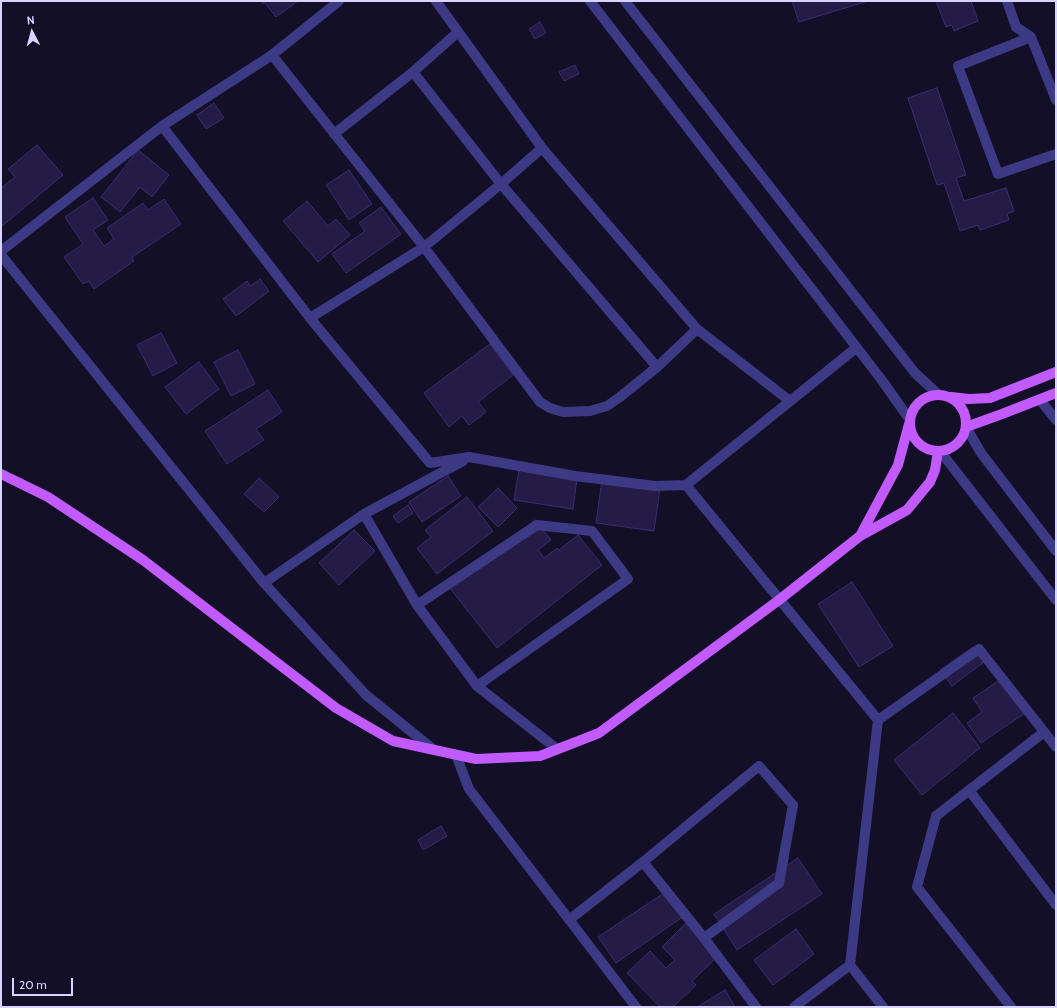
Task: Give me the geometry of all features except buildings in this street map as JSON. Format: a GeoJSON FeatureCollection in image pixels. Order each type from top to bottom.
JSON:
{"type":"FeatureCollection","features":[{"type":"Feature","properties":{"kind":"main road"},"geometry":{"type":"LineString","coordinates":[[860,536],[898,465],[913,410],[919,402],[930,396],[969,399],[990,398],[1056,372]]}},
{"type":"Feature","properties":{"kind":"main road"},"geometry":{"type":"LineString","coordinates":[[966,427],[1056,393]]}},
{"type":"Feature","properties":{"kind":"main road"},"geometry":{"type":"LineString","coordinates":[[910,420],[911,429],[915,439],[921,445],[930,450],[939,451],[949,449],[958,444],[966,427],[966,417],[957,402],[944,396]]}},
{"type":"Feature","properties":{"kind":"main road"},"geometry":{"type":"LineString","coordinates":[[1,474],[48,497],[143,560],[336,708],[393,741],[476,759],[540,756],[599,733],[779,600],[860,536],[907,510],[930,482],[935,470],[939,451]]}},
{"type":"Feature","properties":{"kind":"street"},"geometry":{"type":"LineString","coordinates":[[1,250],[162,126],[272,55],[339,1]]}},
{"type":"Feature","properties":{"kind":"street"},"geometry":{"type":"LineString","coordinates":[[436,1],[542,148],[698,329],[790,401]]}},
{"type":"Feature","properties":{"kind":"street"},"geometry":{"type":"LineString","coordinates":[[590,1],[910,420]]}},
{"type":"Feature","properties":{"kind":"street"},"geometry":{"type":"LineString","coordinates":[[625,1],[915,373],[944,396]]}},
{"type":"Feature","properties":{"kind":"street"},"geometry":{"type":"LineString","coordinates":[[1007,1],[1016,27],[1031,37],[1056,100]]}},
{"type":"Feature","properties":{"kind":"street"},"geometry":{"type":"LineString","coordinates":[[334,134],[413,72],[458,32]]}},
{"type":"Feature","properties":{"kind":"street"},"geometry":{"type":"LineString","coordinates":[[1031,37],[958,66],[998,174],[1056,154]]}},
{"type":"Feature","properties":{"kind":"street"},"geometry":{"type":"LineString","coordinates":[[272,55],[424,247],[540,402],[550,408],[564,412],[590,411],[607,406],[657,367],[698,329]]}},
{"type":"Feature","properties":{"kind":"street"},"geometry":{"type":"LineString","coordinates":[[413,72],[501,184],[657,367]]}},
{"type":"Feature","properties":{"kind":"street"},"geometry":{"type":"LineString","coordinates":[[162,126],[310,318],[430,463],[469,458],[575,476],[655,486],[686,485],[856,348]]}},
{"type":"Feature","properties":{"kind":"street"},"geometry":{"type":"LineString","coordinates":[[310,318],[424,247],[501,184],[542,148]]}},
{"type":"Feature","properties":{"kind":"street"},"geometry":{"type":"LineString","coordinates":[[1,255],[264,583],[366,695],[434,750]]}},
{"type":"Feature","properties":{"kind":"street"},"geometry":{"type":"LineString","coordinates":[[1040,400],[1056,420]]}},
{"type":"Feature","properties":{"kind":"street"},"geometry":{"type":"LineString","coordinates":[[966,427],[981,453],[1056,551]]}},
{"type":"Feature","properties":{"kind":"street"},"geometry":{"type":"LineString","coordinates":[[939,451],[1056,600]]}},
{"type":"Feature","properties":{"kind":"street"},"geometry":{"type":"LineString","coordinates":[[264,583],[364,514],[469,458]]}},
{"type":"Feature","properties":{"kind":"street"},"geometry":{"type":"LineString","coordinates":[[686,485],[878,720],[850,965],[883,1007]]}},
{"type":"Feature","properties":{"kind":"street"},"geometry":{"type":"LineString","coordinates":[[364,514],[417,605],[477,686],[557,749]]}},
{"type":"Feature","properties":{"kind":"street"},"geometry":{"type":"LineString","coordinates":[[417,605],[537,525],[592,531],[628,579],[477,686]]}},
{"type":"Feature","properties":{"kind":"street"},"geometry":{"type":"LineString","coordinates":[[878,720],[978,649],[1056,747]]}},
{"type":"Feature","properties":{"kind":"street"},"geometry":{"type":"LineString","coordinates":[[1011,1007],[917,888],[936,816],[1044,732]]}},
{"type":"Feature","properties":{"kind":"street"},"geometry":{"type":"LineString","coordinates":[[456,755],[469,789],[636,1007]]}},
{"type":"Feature","properties":{"kind":"street"},"geometry":{"type":"LineString","coordinates":[[569,920],[643,862],[759,766],[793,805],[779,883],[704,938]]}},
{"type":"Feature","properties":{"kind":"street"},"geometry":{"type":"LineString","coordinates":[[969,790],[1056,905]]}},
{"type":"Feature","properties":{"kind":"street"},"geometry":{"type":"LineString","coordinates":[[643,862],[704,938],[756,1007]]}},
{"type":"Feature","properties":{"kind":"street"},"geometry":{"type":"LineString","coordinates":[[794,1007],[850,965]]}}]}
